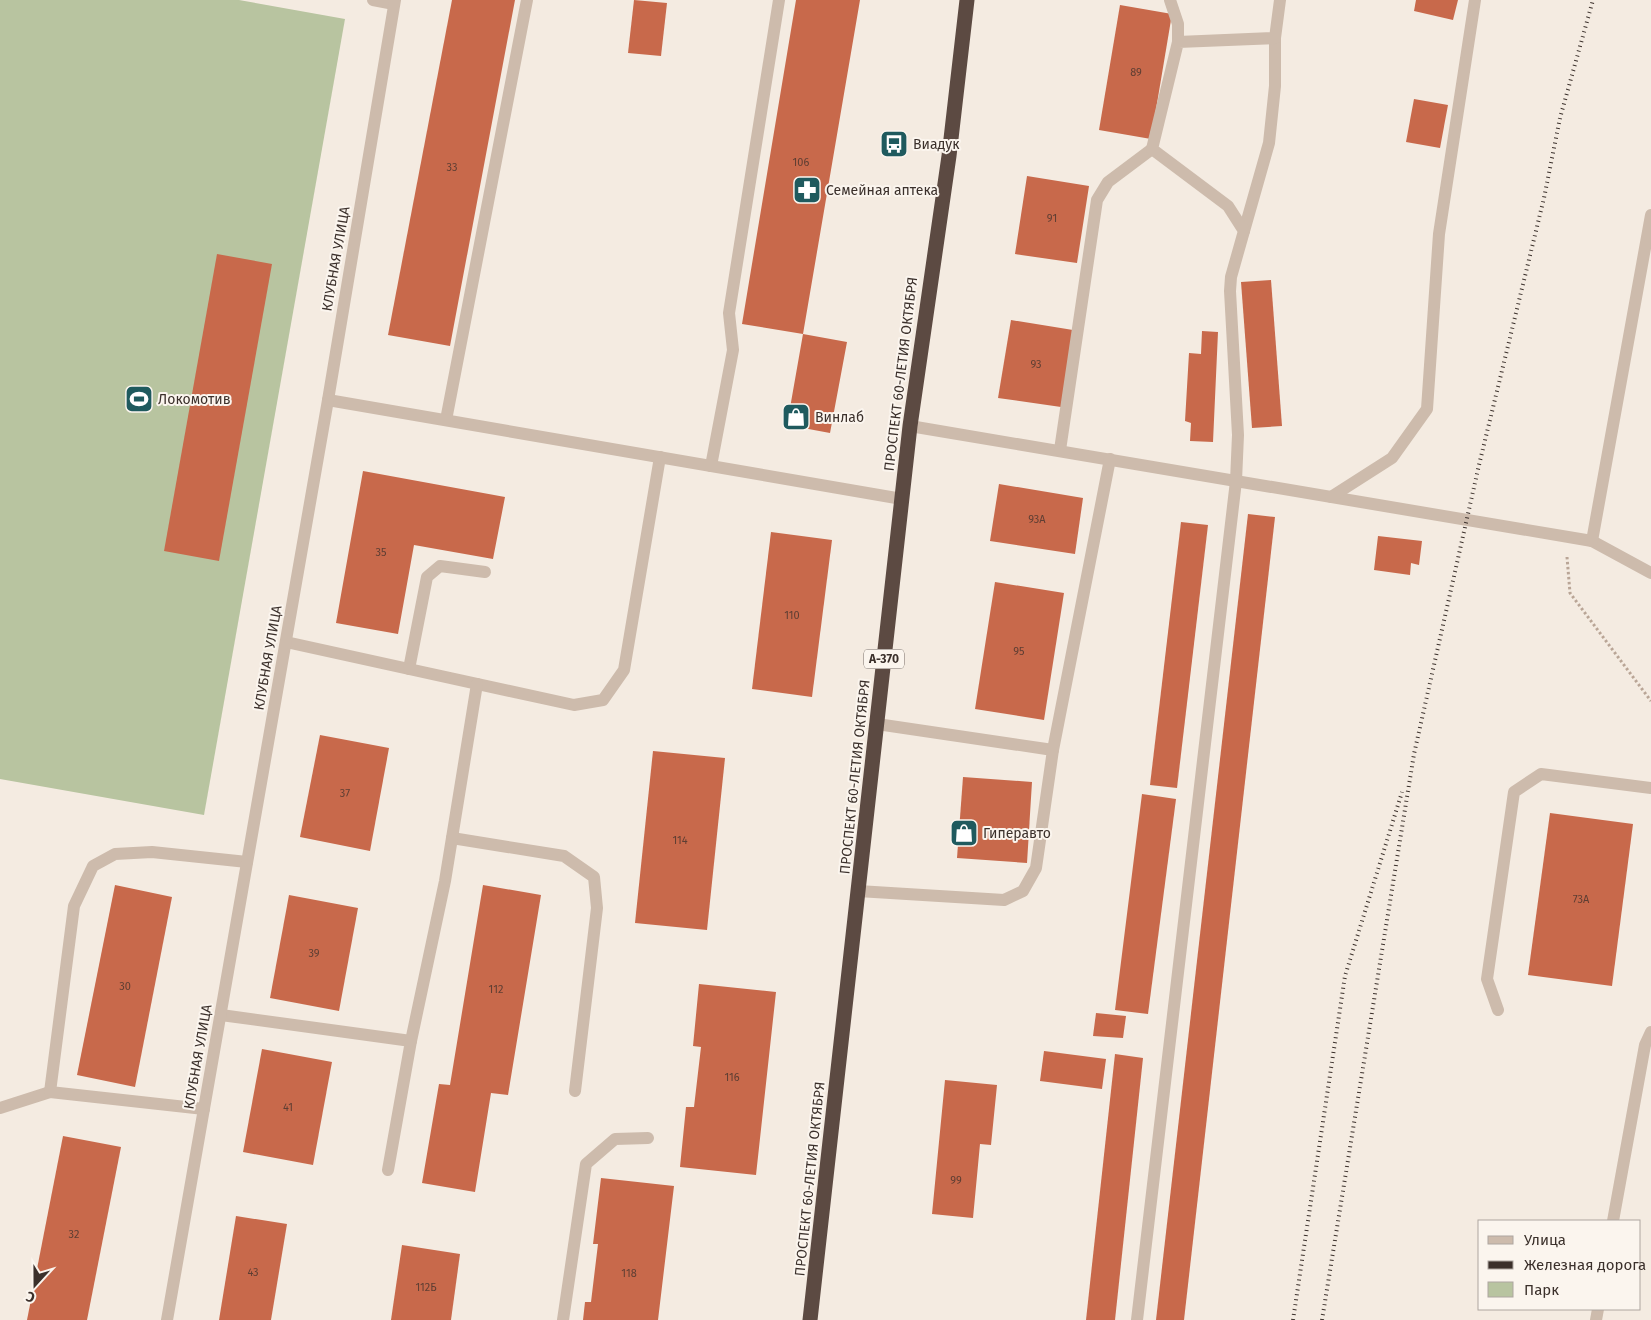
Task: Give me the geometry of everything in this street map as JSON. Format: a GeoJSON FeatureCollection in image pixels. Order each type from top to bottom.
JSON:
{"type":"FeatureCollection","features":[{"type":"Feature","properties":{"kind":"highway","name":"ПРОСПЕКТ 60-ЛЕТИЯ ОКТЯБРЯ"},"geometry":{"type":"LineString","coordinates":[[810,1320],[910,426],[949,156],[967,0]]}},
{"type":"Feature","properties":{"kind":"street"},"geometry":{"type":"LineString","coordinates":[[373,0],[395,2]]}},
{"type":"Feature","properties":{"kind":"street"},"geometry":{"type":"LineString","coordinates":[[446,420],[527,0]]}},
{"type":"Feature","properties":{"kind":"street"},"geometry":{"type":"LineString","coordinates":[[711,466],[733,350],[729,313],[779,0]]}},
{"type":"Feature","properties":{"kind":"street"},"geometry":{"type":"LineString","coordinates":[[1060,450],[1097,200],[1108,182],[1152,149],[1178,42],[1178,24],[1170,0]]}},
{"type":"Feature","properties":{"kind":"street"},"geometry":{"type":"LineString","coordinates":[[1136,1320],[1236,481],[1238,435],[1230,292],[1231,277],[1269,143],[1275,86],[1275,38],[1280,0]]}},
{"type":"Feature","properties":{"kind":"street"},"geometry":{"type":"LineString","coordinates":[[1331,497],[1392,458],[1427,409],[1439,234],[1475,0]]}},
{"type":"Feature","properties":{"kind":"street","name":"КЛУБНАЯ УЛИЦА"},"geometry":{"type":"LineString","coordinates":[[167,1320],[328,400],[395,2]]}},
{"type":"Feature","properties":{"kind":"street"},"geometry":{"type":"LineString","coordinates":[[1178,42],[1275,38]]}},
{"type":"Feature","properties":{"kind":"street"},"geometry":{"type":"LineString","coordinates":[[1152,149],[1228,206],[1244,231]]}},
{"type":"Feature","properties":{"kind":"street"},"geometry":{"type":"LineString","coordinates":[[1592,541],[1651,215]]}},
{"type":"Feature","properties":{"kind":"street"},"geometry":{"type":"LineString","coordinates":[[328,400],[902,499]]}},
{"type":"Feature","properties":{"kind":"street"},"geometry":{"type":"LineString","coordinates":[[910,426],[1592,541],[1651,573]]}},
{"type":"Feature","properties":{"kind":"street"},"geometry":{"type":"LineString","coordinates":[[286,642],[574,705],[603,700],[624,670],[660,458]]}},
{"type":"Feature","properties":{"kind":"street"},"geometry":{"type":"LineString","coordinates":[[858,891],[1004,900],[1023,891],[1036,868],[1053,750],[1110,459]]}},
{"type":"Feature","properties":{"kind":"street"},"geometry":{"type":"LineString","coordinates":[[409,669],[427,577],[440,566],[485,572]]}},
{"type":"Feature","properties":{"kind":"street"},"geometry":{"type":"LineString","coordinates":[[388,1170],[452,838],[477,684]]}},
{"type":"Feature","properties":{"kind":"street"},"geometry":{"type":"LineString","coordinates":[[877,724],[1053,750]]}},
{"type":"Feature","properties":{"kind":"street"},"geometry":{"type":"LineString","coordinates":[[1498,1010],[1487,979],[1514,792],[1540,774],[1651,788]]}},
{"type":"Feature","properties":{"kind":"street"},"geometry":{"type":"LineString","coordinates":[[452,838],[564,856],[594,877],[597,908],[575,1091]]}},
{"type":"Feature","properties":{"kind":"street"},"geometry":{"type":"LineString","coordinates":[[50,1092],[74,906],[93,866],[115,854],[152,852],[247,862]]}},
{"type":"Feature","properties":{"kind":"street"},"geometry":{"type":"LineString","coordinates":[[220,1015],[412,1041]]}},
{"type":"Feature","properties":{"kind":"street"},"geometry":{"type":"LineString","coordinates":[[1614,1220],[1651,1032]]}},
{"type":"Feature","properties":{"kind":"street"},"geometry":{"type":"LineString","coordinates":[[0,1108],[50,1092],[204,1109]]}},
{"type":"Feature","properties":{"kind":"street"},"geometry":{"type":"LineString","coordinates":[[564,1320],[586,1164],[615,1139],[648,1138]]}},
{"type":"Feature","properties":{"kind":"path"},"geometry":{"type":"LineString","coordinates":[[1565,536],[1570,594],[1651,701]]}},
{"type":"Feature","properties":{"kind":"green space","name":"Локомотив"},"geometry":{"type":"Polygon","coordinates":[[[0,0],[239,0],[345,19],[204,815],[0,779],[0,0]]]}},
{"type":"Feature","properties":{"kind":"building"},"geometry":{"type":"Polygon","coordinates":[[[452,0],[515,0],[450,346],[388,335],[452,0]]]}},
{"type":"Feature","properties":{"kind":"building"},"geometry":{"type":"Polygon","coordinates":[[[634,0],[667,3],[661,56],[628,53],[634,0]]]}},
{"type":"Feature","properties":{"kind":"building"},"geometry":{"type":"Polygon","coordinates":[[[796,0],[860,0],[803,334],[742,324],[796,0]]]}},
{"type":"Feature","properties":{"kind":"building"},"geometry":{"type":"Polygon","coordinates":[[[1416,0],[1458,0],[1453,20],[1414,11],[1416,0]]]}},
{"type":"Feature","properties":{"kind":"building"},"geometry":{"type":"Polygon","coordinates":[[[1120,5],[1172,14],[1151,139],[1099,130],[1120,5]]]}},
{"type":"Feature","properties":{"kind":"building"},"geometry":{"type":"Polygon","coordinates":[[[1414,99],[1448,105],[1440,148],[1406,142],[1414,99]]]}},
{"type":"Feature","properties":{"kind":"building"},"geometry":{"type":"Polygon","coordinates":[[[1027,176],[1089,186],[1077,263],[1015,254],[1027,176]]]}},
{"type":"Feature","properties":{"kind":"building"},"geometry":{"type":"Polygon","coordinates":[[[217,254],[272,264],[219,561],[164,551],[217,254]]]}},
{"type":"Feature","properties":{"kind":"building"},"geometry":{"type":"Polygon","coordinates":[[[1271,280],[1282,426],[1252,428],[1241,282],[1271,280]]]}},
{"type":"Feature","properties":{"kind":"building"},"geometry":{"type":"Polygon","coordinates":[[[1011,320],[1073,330],[1061,407],[998,398],[1011,320]]]}},
{"type":"Feature","properties":{"kind":"building"},"geometry":{"type":"Polygon","coordinates":[[[1202,331],[1218,332],[1213,442],[1190,441],[1191,423],[1185,421],[1189,353],[1201,354],[1202,331]]]}},
{"type":"Feature","properties":{"kind":"building"},"geometry":{"type":"Polygon","coordinates":[[[803,334],[847,342],[830,433],[787,425],[803,334]]]}},
{"type":"Feature","properties":{"kind":"building"},"geometry":{"type":"Polygon","coordinates":[[[363,471],[505,497],[493,559],[414,545],[398,634],[336,623],[363,471]]]}},
{"type":"Feature","properties":{"kind":"building"},"geometry":{"type":"Polygon","coordinates":[[[999,484],[1083,498],[1075,554],[990,541],[999,484]]]}},
{"type":"Feature","properties":{"kind":"building"},"geometry":{"type":"Polygon","coordinates":[[[1248,514],[1275,517],[1184,1320],[1156,1320],[1248,514]]]}},
{"type":"Feature","properties":{"kind":"building"},"geometry":{"type":"Polygon","coordinates":[[[1181,522],[1208,525],[1177,788],[1150,785],[1181,522]]]}},
{"type":"Feature","properties":{"kind":"building"},"geometry":{"type":"Polygon","coordinates":[[[771,532],[832,540],[812,697],[752,689],[771,532]]]}},
{"type":"Feature","properties":{"kind":"building"},"geometry":{"type":"Polygon","coordinates":[[[1378,536],[1422,541],[1419,565],[1411,563],[1410,575],[1374,570],[1378,536]]]}},
{"type":"Feature","properties":{"kind":"building"},"geometry":{"type":"Polygon","coordinates":[[[995,582],[1064,593],[1044,720],[975,709],[995,582]]]}},
{"type":"Feature","properties":{"kind":"building"},"geometry":{"type":"Polygon","coordinates":[[[320,735],[389,748],[370,851],[300,837],[320,735]]]}},
{"type":"Feature","properties":{"kind":"building"},"geometry":{"type":"Polygon","coordinates":[[[653,751],[725,758],[707,930],[635,923],[653,751]]]}},
{"type":"Feature","properties":{"kind":"building"},"geometry":{"type":"Polygon","coordinates":[[[963,777],[1032,782],[1027,863],[957,858],[963,777]]]}},
{"type":"Feature","properties":{"kind":"building"},"geometry":{"type":"Polygon","coordinates":[[[1142,794],[1176,799],[1148,1014],[1115,1010],[1142,794]]]}},
{"type":"Feature","properties":{"kind":"building"},"geometry":{"type":"Polygon","coordinates":[[[1550,813],[1633,824],[1612,986],[1528,975],[1550,813]]]}},
{"type":"Feature","properties":{"kind":"building"},"geometry":{"type":"Polygon","coordinates":[[[115,885],[172,897],[135,1087],[77,1075],[115,885]]]}},
{"type":"Feature","properties":{"kind":"building"},"geometry":{"type":"Polygon","coordinates":[[[483,885],[541,895],[508,1095],[491,1093],[475,1192],[422,1183],[439,1084],[450,1085],[483,885]]]}},
{"type":"Feature","properties":{"kind":"building"},"geometry":{"type":"Polygon","coordinates":[[[289,895],[358,908],[339,1011],[270,998],[289,895]]]}},
{"type":"Feature","properties":{"kind":"building"},"geometry":{"type":"Polygon","coordinates":[[[699,984],[776,992],[756,1175],[680,1167],[686,1107],[694,1107],[701,1047],[693,1046],[699,984]]]}},
{"type":"Feature","properties":{"kind":"building"},"geometry":{"type":"Polygon","coordinates":[[[1096,1013],[1126,1016],[1123,1038],[1093,1036],[1096,1013]]]}},
{"type":"Feature","properties":{"kind":"building"},"geometry":{"type":"Polygon","coordinates":[[[262,1049],[332,1062],[313,1165],[243,1152],[262,1049]]]}},
{"type":"Feature","properties":{"kind":"building"},"geometry":{"type":"Polygon","coordinates":[[[1044,1051],[1106,1059],[1102,1089],[1040,1081],[1044,1051]]]}},
{"type":"Feature","properties":{"kind":"building"},"geometry":{"type":"Polygon","coordinates":[[[1115,1054],[1143,1058],[1115,1320],[1086,1320],[1115,1054]]]}},
{"type":"Feature","properties":{"kind":"building"},"geometry":{"type":"Polygon","coordinates":[[[945,1080],[997,1085],[991,1145],[980,1144],[973,1218],[932,1214],[945,1080]]]}},
{"type":"Feature","properties":{"kind":"building"},"geometry":{"type":"Polygon","coordinates":[[[63,1136],[121,1147],[87,1320],[27,1320],[63,1136]]]}},
{"type":"Feature","properties":{"kind":"building"},"geometry":{"type":"Polygon","coordinates":[[[601,1178],[674,1186],[658,1320],[583,1320],[585,1302],[591,1302],[598,1244],[593,1244],[601,1178]]]}},
{"type":"Feature","properties":{"kind":"building"},"geometry":{"type":"Polygon","coordinates":[[[236,1216],[287,1224],[271,1320],[219,1320],[236,1216]]]}},
{"type":"Feature","properties":{"kind":"building"},"geometry":{"type":"Polygon","coordinates":[[[402,1245],[460,1254],[451,1320],[391,1320],[402,1245]]]}},
{"type":"Feature","properties":{"kind":"railway"},"geometry":{"type":"LineString","coordinates":[[1322,1320],[1414,754],[1479,465],[1544,198],[1560,118],[1593,0]]}},
{"type":"Feature","properties":{"kind":"railway"},"geometry":{"type":"LineString","coordinates":[[1293,1320],[1345,976],[1402,792]]}},
{"type":"Feature","properties":{"kind":"place","name":"Виадук"},"geometry":{"type":"Point","coordinates":[894,144]}},
{"type":"Feature","properties":{"kind":"place","name":"Семейная аптека"},"geometry":{"type":"Point","coordinates":[807,190]}},
{"type":"Feature","properties":{"kind":"place","name":"Локомотив"},"geometry":{"type":"Point","coordinates":[139,399]}},
{"type":"Feature","properties":{"kind":"place","name":"Винлаб"},"geometry":{"type":"Point","coordinates":[796,417]}},
{"type":"Feature","properties":{"kind":"place","name":"Гиперавто"},"geometry":{"type":"Point","coordinates":[964,833]}}]}
